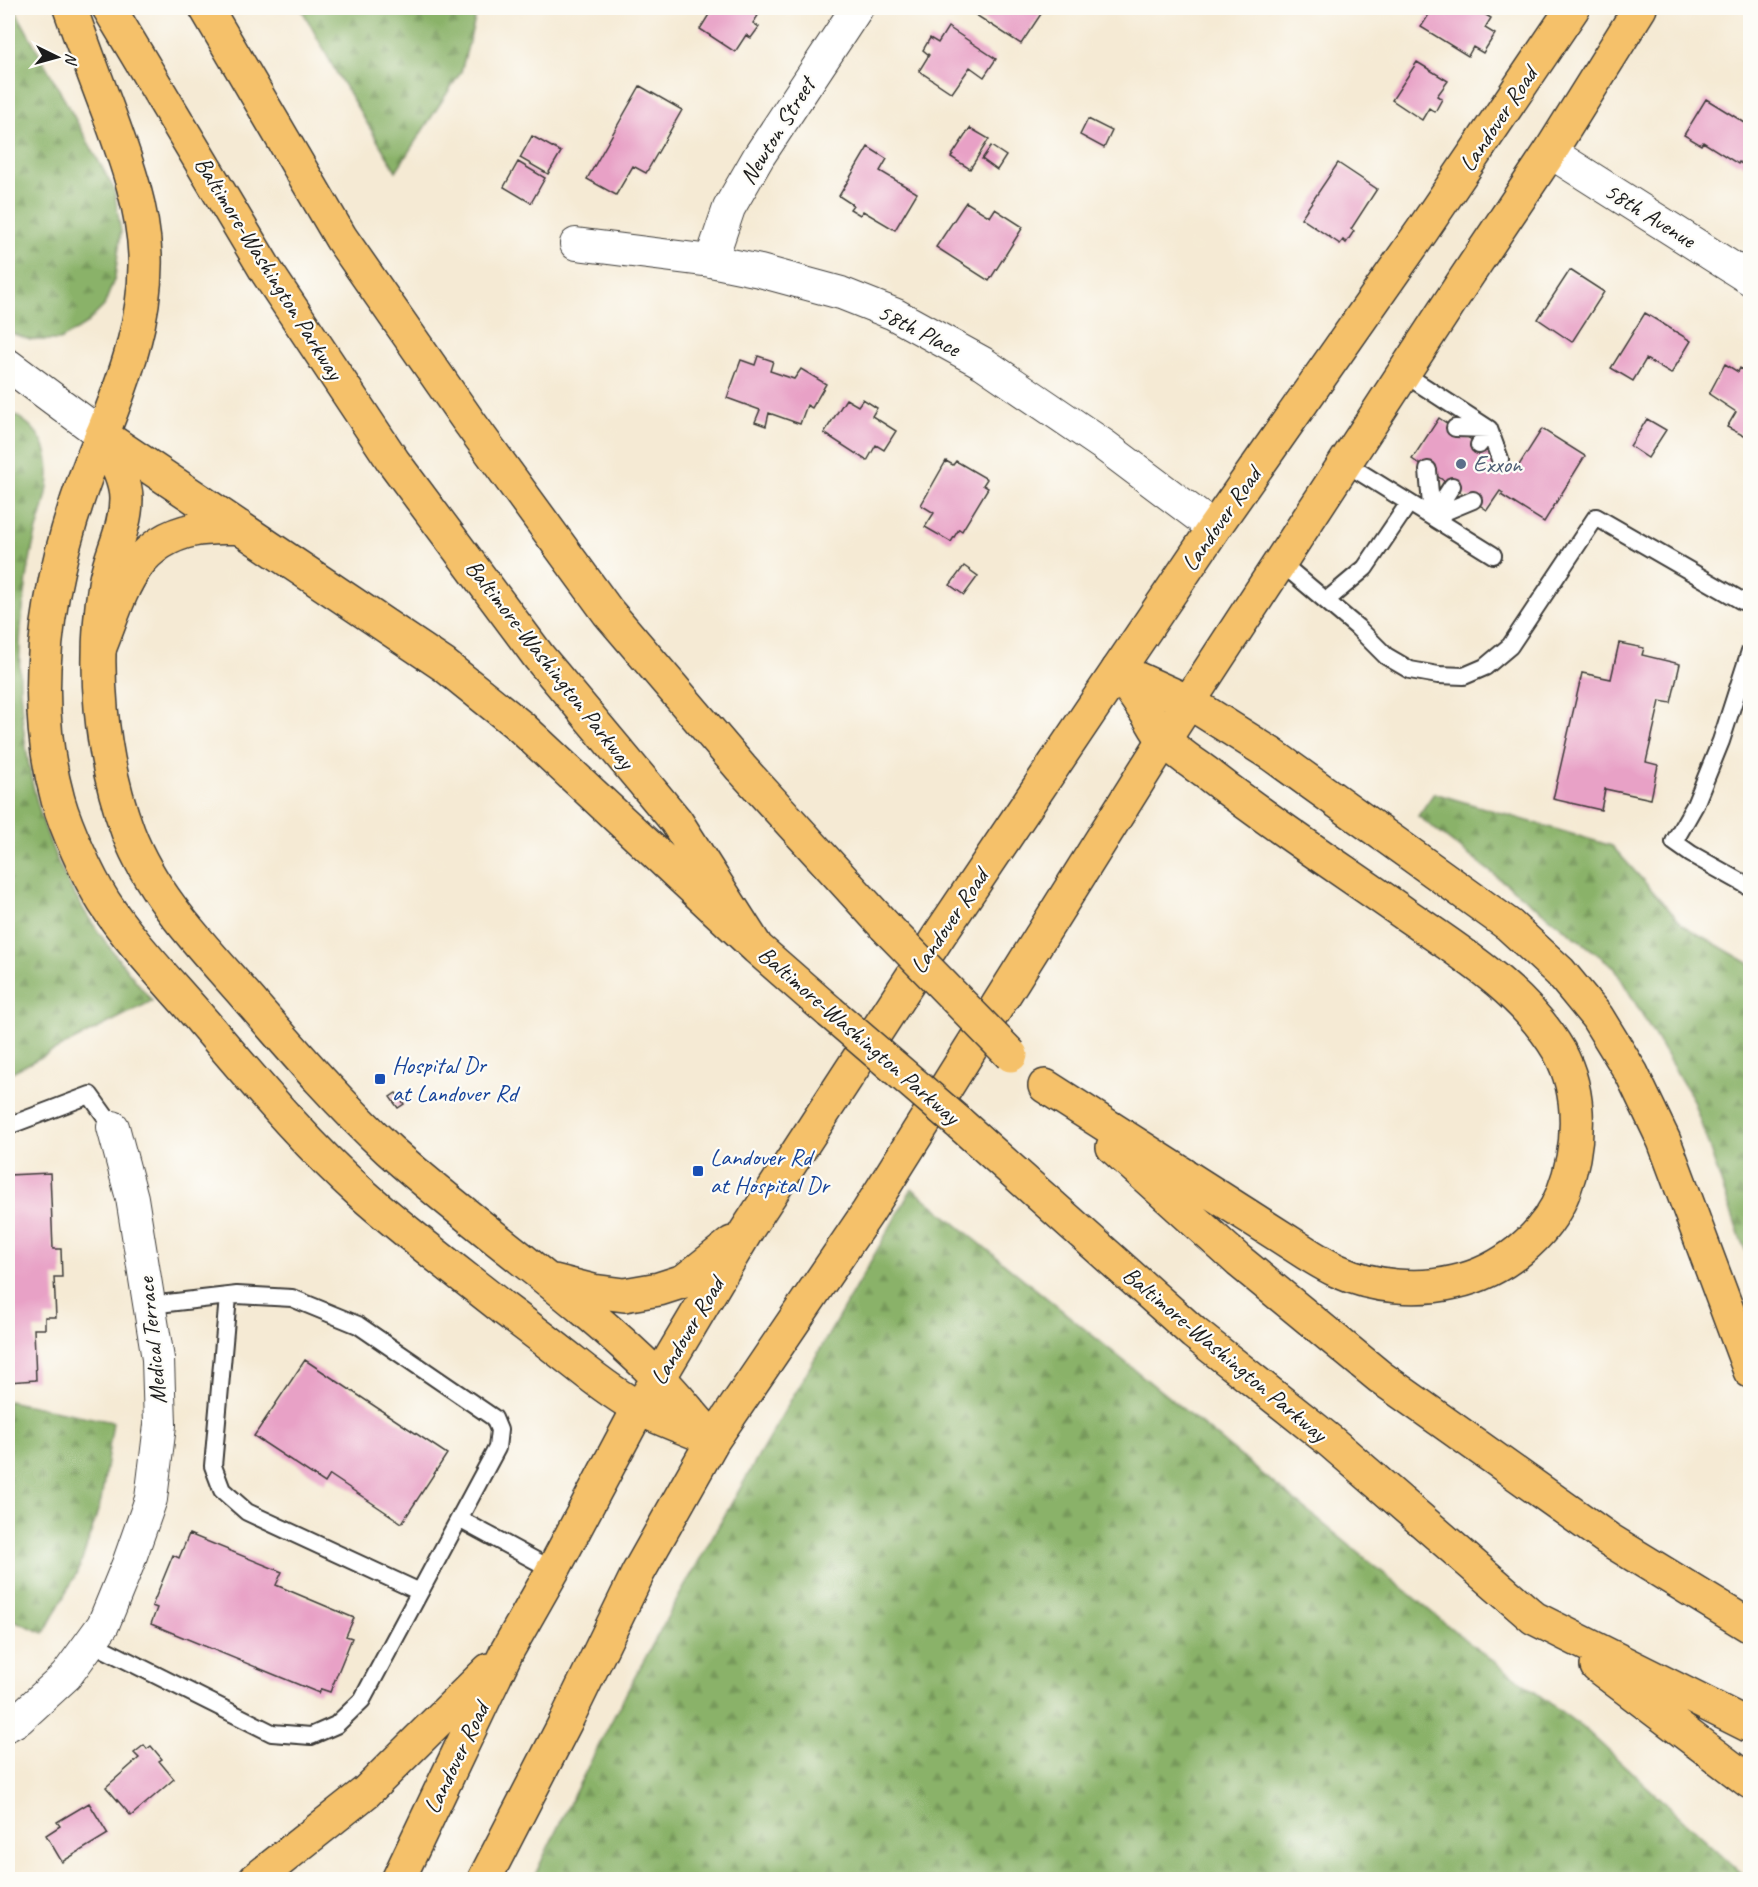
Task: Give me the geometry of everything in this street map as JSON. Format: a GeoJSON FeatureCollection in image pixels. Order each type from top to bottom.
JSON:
{"type":"FeatureCollection","features":[{"type":"Feature","properties":{"kind":"main road"},"geometry":{"type":"LineString","coordinates":[[70,8],[133,181],[145,255],[143,295],[137,334],[126,377],[82,481],[59,563],[45,646],[43,702],[48,749],[58,801],[80,855],[103,901],[138,946],[291,1123],[359,1191],[476,1287],[597,1381],[639,1408],[713,1440]]}},
{"type":"Feature","properties":{"kind":"main road","name":"Baltimore-Washington Parkway"},"geometry":{"type":"LineString","coordinates":[[109,8],[267,272],[393,461],[539,657],[676,821],[757,948],[958,1122],[1194,1333],[1330,1441],[1534,1617],[1750,1726]]}},
{"type":"Feature","properties":{"kind":"main road"},"geometry":{"type":"LineString","coordinates":[[206,8],[342,238],[467,419],[608,612],[741,768],[885,926],[1011,1055],[1045,1086],[1239,1261],[1380,1377],[1608,1539],[1750,1626]]}},
{"type":"Feature","properties":{"kind":"main road","name":"Landover Road"},"geometry":{"type":"LineString","coordinates":[[398,1880],[507,1651],[554,1570],[639,1408],[747,1230],[932,947],[1118,670],[1214,528],[1422,231],[1573,8]]}},
{"type":"Feature","properties":{"kind":"main road"},"geometry":{"type":"LineString","coordinates":[[484,1880],[566,1721],[638,1573],[713,1440],[868,1212],[1164,740],[1550,152],[1640,8]]}},
{"type":"Feature","properties":{"kind":"main road"},"geometry":{"type":"LineString","coordinates":[[102,435],[444,665],[521,727],[757,948]]}},
{"type":"Feature","properties":{"kind":"main road"},"geometry":{"type":"LineString","coordinates":[[102,435],[120,474],[126,497],[123,524],[105,583],[100,647],[100,698],[115,791],[128,832],[145,870],[179,921],[323,1084],[387,1148],[466,1216],[546,1279],[659,1378],[713,1440]]}},
{"type":"Feature","properties":{"kind":"main road"},"geometry":{"type":"LineString","coordinates":[[100,647],[122,591],[145,553],[164,540],[194,530],[239,527]]}},
{"type":"Feature","properties":{"kind":"main road"},"geometry":{"type":"LineString","coordinates":[[1045,1086],[1306,1253],[1338,1271],[1370,1282],[1394,1286],[1444,1285],[1470,1279],[1496,1268],[1535,1236],[1553,1215],[1569,1178],[1576,1137],[1575,1105],[1569,1077],[1559,1052],[1519,1001],[1478,965],[1238,797],[1164,740],[1118,670]]}},
{"type":"Feature","properties":{"kind":"main road"},"geometry":{"type":"LineString","coordinates":[[1118,670],[1189,702],[1271,754],[1509,925],[1560,972],[1597,1017],[1632,1074],[1660,1132],[1750,1371]]}},
{"type":"Feature","properties":{"kind":"main road"},"geometry":{"type":"LineString","coordinates":[[546,1279],[593,1291],[624,1295],[659,1289],[684,1281],[747,1230]]}},
{"type":"Feature","properties":{"kind":"main road"},"geometry":{"type":"LineString","coordinates":[[1534,1617],[1750,1782]]}},
{"type":"Feature","properties":{"kind":"main road"},"geometry":{"type":"LineString","coordinates":[[255,1880],[366,1792],[507,1651]]}},
{"type":"Feature","properties":{"kind":"street","name":"Newton Street"},"geometry":{"type":"LineString","coordinates":[[711,261],[729,208],[759,156],[856,8]]}},
{"type":"Feature","properties":{"kind":"street","name":"58th Avenue"},"geometry":{"type":"LineString","coordinates":[[1550,152],[1750,279]]}},
{"type":"Feature","properties":{"kind":"street","name":"58th Place"},"geometry":{"type":"LineString","coordinates":[[576,244],[711,261],[760,271],[841,293],[894,314],[983,363],[1106,446],[1214,528]]}},
{"type":"Feature","properties":{"kind":"street"},"geometry":{"type":"LineString","coordinates":[[8,365],[102,435]]}},
{"type":"Feature","properties":{"kind":"street","name":"Medical Terrace"},"geometry":{"type":"LineString","coordinates":[[8,1725],[19,1719],[66,1676],[103,1625],[151,1499],[160,1425],[158,1359],[132,1198],[113,1127]]}},
{"type":"Feature","properties":{"kind":"lane"},"geometry":{"type":"LineString","coordinates":[[1403,373],[1489,429],[1500,459]]}},
{"type":"Feature","properties":{"kind":"lane"},"geometry":{"type":"LineString","coordinates":[[1455,428],[1489,429]]}},
{"type":"Feature","properties":{"kind":"lane"},"geometry":{"type":"LineString","coordinates":[[1479,445],[1489,429]]}},
{"type":"Feature","properties":{"kind":"lane"},"geometry":{"type":"LineString","coordinates":[[1344,463],[1493,555]]}},
{"type":"Feature","properties":{"kind":"lane"},"geometry":{"type":"LineString","coordinates":[[1428,470],[1432,517]]}},
{"type":"Feature","properties":{"kind":"lane"},"geometry":{"type":"LineString","coordinates":[[1432,517],[1452,486]]}},
{"type":"Feature","properties":{"kind":"lane"},"geometry":{"type":"LineString","coordinates":[[1432,517],[1473,500]]}},
{"type":"Feature","properties":{"kind":"lane"},"geometry":{"type":"LineString","coordinates":[[1327,600],[1365,568],[1409,503]]}},
{"type":"Feature","properties":{"kind":"lane"},"geometry":{"type":"LineString","coordinates":[[1280,562],[1327,600],[1386,656],[1410,669],[1438,675],[1464,676],[1485,667],[1510,645],[1596,517],[1750,604]]}},
{"type":"Feature","properties":{"kind":"lane"},"geometry":{"type":"LineString","coordinates":[[1750,651],[1716,752],[1695,805],[1674,842],[1750,887]]}},
{"type":"Feature","properties":{"kind":"lane"},"geometry":{"type":"LineString","coordinates":[[8,1126],[90,1095],[113,1127]]}},
{"type":"Feature","properties":{"kind":"lane"},"geometry":{"type":"LineString","coordinates":[[90,1642],[272,1733],[312,1736],[336,1725],[362,1700],[497,1448],[499,1430],[494,1418],[357,1324],[292,1298],[228,1297],[150,1305]]}},
{"type":"Feature","properties":{"kind":"lane"},"geometry":{"type":"LineString","coordinates":[[228,1297],[213,1466],[222,1490],[247,1512],[420,1592]]}},
{"type":"Feature","properties":{"kind":"lane"},"geometry":{"type":"LineString","coordinates":[[459,1519],[554,1570]]}},
{"type":"Feature","properties":{"kind":"green space"},"geometry":{"type":"Polygon","coordinates":[[[8,8],[14,8],[114,189],[121,232],[115,277],[104,306],[85,325],[60,340],[30,340],[8,332],[8,8]]]}},
{"type":"Feature","properties":{"kind":"green space"},"geometry":{"type":"Polygon","coordinates":[[[301,8],[478,8],[461,72],[396,171],[337,74],[301,8]]]}},
{"type":"Feature","properties":{"kind":"green space"},"geometry":{"type":"Polygon","coordinates":[[[8,410],[38,434],[45,448],[49,467],[46,499],[29,567],[20,637],[23,723],[36,797],[51,846],[72,890],[99,933],[152,1001],[8,1074],[8,410]]]}},
{"type":"Feature","properties":{"kind":"green space"},"geometry":{"type":"Polygon","coordinates":[[[1434,793],[1612,846],[1684,926],[1750,964],[1750,1260],[1740,1238],[1693,1100],[1614,967],[1418,816],[1434,793]]]}},
{"type":"Feature","properties":{"kind":"green space"},"geometry":{"type":"Polygon","coordinates":[[[912,1188],[1468,1642],[1586,1730],[1747,1879],[533,1879],[576,1790],[668,1616],[912,1188]]]}},
{"type":"Feature","properties":{"kind":"green space"},"geometry":{"type":"Polygon","coordinates":[[[8,1401],[113,1422],[101,1501],[80,1567],[44,1633],[8,1618],[8,1401]]]}},
{"type":"Feature","properties":{"kind":"building"},"geometry":{"type":"Polygon","coordinates":[[[713,8],[763,8],[753,23],[759,27],[751,38],[746,35],[735,52],[700,29],[713,8]]]}},
{"type":"Feature","properties":{"kind":"building"},"geometry":{"type":"Polygon","coordinates":[[[965,8],[1045,8],[1021,44],[965,8]]]}},
{"type":"Feature","properties":{"kind":"building"},"geometry":{"type":"Polygon","coordinates":[[[1433,8],[1474,8],[1491,18],[1485,28],[1495,34],[1483,53],[1473,47],[1468,56],[1421,27],[1433,8]]]}},
{"type":"Feature","properties":{"kind":"building"},"geometry":{"type":"Polygon","coordinates":[[[948,27],[996,59],[984,77],[970,67],[952,93],[919,71],[929,55],[923,50],[930,38],[938,43],[948,27]]]}},
{"type":"Feature","properties":{"kind":"building"},"geometry":{"type":"Polygon","coordinates":[[[1417,62],[1448,81],[1437,96],[1442,99],[1435,112],[1429,108],[1422,120],[1392,100],[1417,62]]]}},
{"type":"Feature","properties":{"kind":"building"},"geometry":{"type":"Polygon","coordinates":[[[640,86],[682,110],[646,173],[633,166],[616,195],[587,179],[640,86]]]}},
{"type":"Feature","properties":{"kind":"building"},"geometry":{"type":"Polygon","coordinates":[[[1706,99],[1750,126],[1750,169],[1703,142],[1701,145],[1684,135],[1706,99]]]}},
{"type":"Feature","properties":{"kind":"building"},"geometry":{"type":"Polygon","coordinates":[[[1088,119],[1112,131],[1104,148],[1080,135],[1088,119]]]}},
{"type":"Feature","properties":{"kind":"building"},"geometry":{"type":"Polygon","coordinates":[[[970,128],[989,139],[970,169],[951,157],[970,128]]]}},
{"type":"Feature","properties":{"kind":"building"},"geometry":{"type":"Polygon","coordinates":[[[532,136],[561,152],[548,174],[520,158],[532,136]]]}},
{"type":"Feature","properties":{"kind":"building"},"geometry":{"type":"Polygon","coordinates":[[[991,146],[1006,156],[997,170],[982,159],[991,146]]]}},
{"type":"Feature","properties":{"kind":"building"},"geometry":{"type":"Polygon","coordinates":[[[868,147],[887,159],[880,171],[917,193],[895,230],[863,211],[860,215],[850,209],[853,205],[839,196],[868,147]]]}},
{"type":"Feature","properties":{"kind":"building"},"geometry":{"type":"Polygon","coordinates":[[[518,162],[545,178],[531,203],[504,187],[518,162]]]}},
{"type":"Feature","properties":{"kind":"building"},"geometry":{"type":"Polygon","coordinates":[[[1338,163],[1377,189],[1351,229],[1354,231],[1346,243],[1343,240],[1340,244],[1301,218],[1338,163]]]}},
{"type":"Feature","properties":{"kind":"building"},"geometry":{"type":"Polygon","coordinates":[[[966,202],[990,217],[995,209],[1023,227],[989,281],[936,247],[966,202]]]}},
{"type":"Feature","properties":{"kind":"building"},"geometry":{"type":"Polygon","coordinates":[[[1570,270],[1604,292],[1572,342],[1538,319],[1570,270]]]}},
{"type":"Feature","properties":{"kind":"building"},"geometry":{"type":"Polygon","coordinates":[[[1645,313],[1691,341],[1671,374],[1646,359],[1633,381],[1611,368],[1645,313]]]}},
{"type":"Feature","properties":{"kind":"building"},"geometry":{"type":"Polygon","coordinates":[[[758,356],[773,361],[770,371],[794,379],[801,369],[826,384],[812,408],[807,405],[800,424],[769,413],[766,426],[755,422],[760,410],[727,398],[741,360],[755,365],[758,356]]]}},
{"type":"Feature","properties":{"kind":"building"},"geometry":{"type":"Polygon","coordinates":[[[1725,364],[1738,372],[1740,368],[1750,375],[1750,429],[1746,437],[1727,427],[1736,412],[1709,394],[1725,364]]]}},
{"type":"Feature","properties":{"kind":"building"},"geometry":{"type":"Polygon","coordinates":[[[846,399],[858,406],[863,399],[877,408],[872,416],[896,431],[884,450],[876,445],[867,461],[824,433],[846,399]]]}},
{"type":"Feature","properties":{"kind":"building"},"geometry":{"type":"Polygon","coordinates":[[[1439,418],[1516,470],[1542,429],[1585,456],[1544,522],[1501,495],[1503,493],[1500,491],[1487,510],[1412,459],[1439,418]]]}},
{"type":"Feature","properties":{"kind":"building"},"geometry":{"type":"Polygon","coordinates":[[[1647,419],[1666,430],[1648,458],[1630,446],[1647,419]]]}},
{"type":"Feature","properties":{"kind":"building"},"geometry":{"type":"Polygon","coordinates":[[[946,461],[953,465],[956,461],[987,479],[983,485],[988,488],[962,531],[959,529],[951,542],[925,527],[934,513],[921,505],[946,461]]]}},
{"type":"Feature","properties":{"kind":"building"},"geometry":{"type":"Polygon","coordinates":[[[964,566],[978,576],[964,595],[950,585],[964,566]]]}},
{"type":"Feature","properties":{"kind":"building"},"geometry":{"type":"Polygon","coordinates":[[[1619,643],[1644,648],[1642,655],[1680,664],[1671,703],[1660,701],[1646,762],[1658,765],[1651,799],[1605,789],[1601,810],[1553,799],[1582,673],[1611,679],[1619,643]]]}},
{"type":"Feature","properties":{"kind":"building"},"geometry":{"type":"Polygon","coordinates":[[[396,1093],[404,1104],[398,1108],[390,1097],[396,1093]]]}},
{"type":"Feature","properties":{"kind":"building"},"geometry":{"type":"Polygon","coordinates":[[[50,1173],[53,1249],[61,1249],[62,1277],[54,1277],[56,1317],[45,1317],[45,1329],[34,1329],[36,1380],[8,1382],[8,1175],[50,1173]]]}},
{"type":"Feature","properties":{"kind":"building"},"geometry":{"type":"Polygon","coordinates":[[[305,1360],[447,1454],[402,1523],[330,1475],[325,1483],[254,1436],[305,1360]]]}},
{"type":"Feature","properties":{"kind":"building"},"geometry":{"type":"Polygon","coordinates":[[[189,1534],[282,1572],[276,1585],[354,1618],[346,1636],[352,1638],[330,1692],[321,1689],[319,1693],[151,1624],[157,1608],[152,1606],[173,1555],[179,1558],[189,1534]]]}},
{"type":"Feature","properties":{"kind":"building"},"geometry":{"type":"Polygon","coordinates":[[[144,1745],[147,1749],[151,1746],[162,1759],[159,1761],[174,1779],[131,1816],[106,1787],[139,1758],[134,1753],[144,1745]]]}},
{"type":"Feature","properties":{"kind":"building"},"geometry":{"type":"Polygon","coordinates":[[[89,1803],[108,1834],[62,1862],[46,1835],[60,1826],[57,1822],[89,1803]]]}},
{"type":"Feature","properties":{"kind":"place","name":"Exxon"},"geometry":{"type":"Point","coordinates":[1461,464]}},
{"type":"Feature","properties":{"kind":"place","name":"Hospital Dr at Landover Rd"},"geometry":{"type":"Point","coordinates":[380,1079]}},
{"type":"Feature","properties":{"kind":"place","name":"Landover Rd at Hospital Dr"},"geometry":{"type":"Point","coordinates":[698,1171]}}]}
